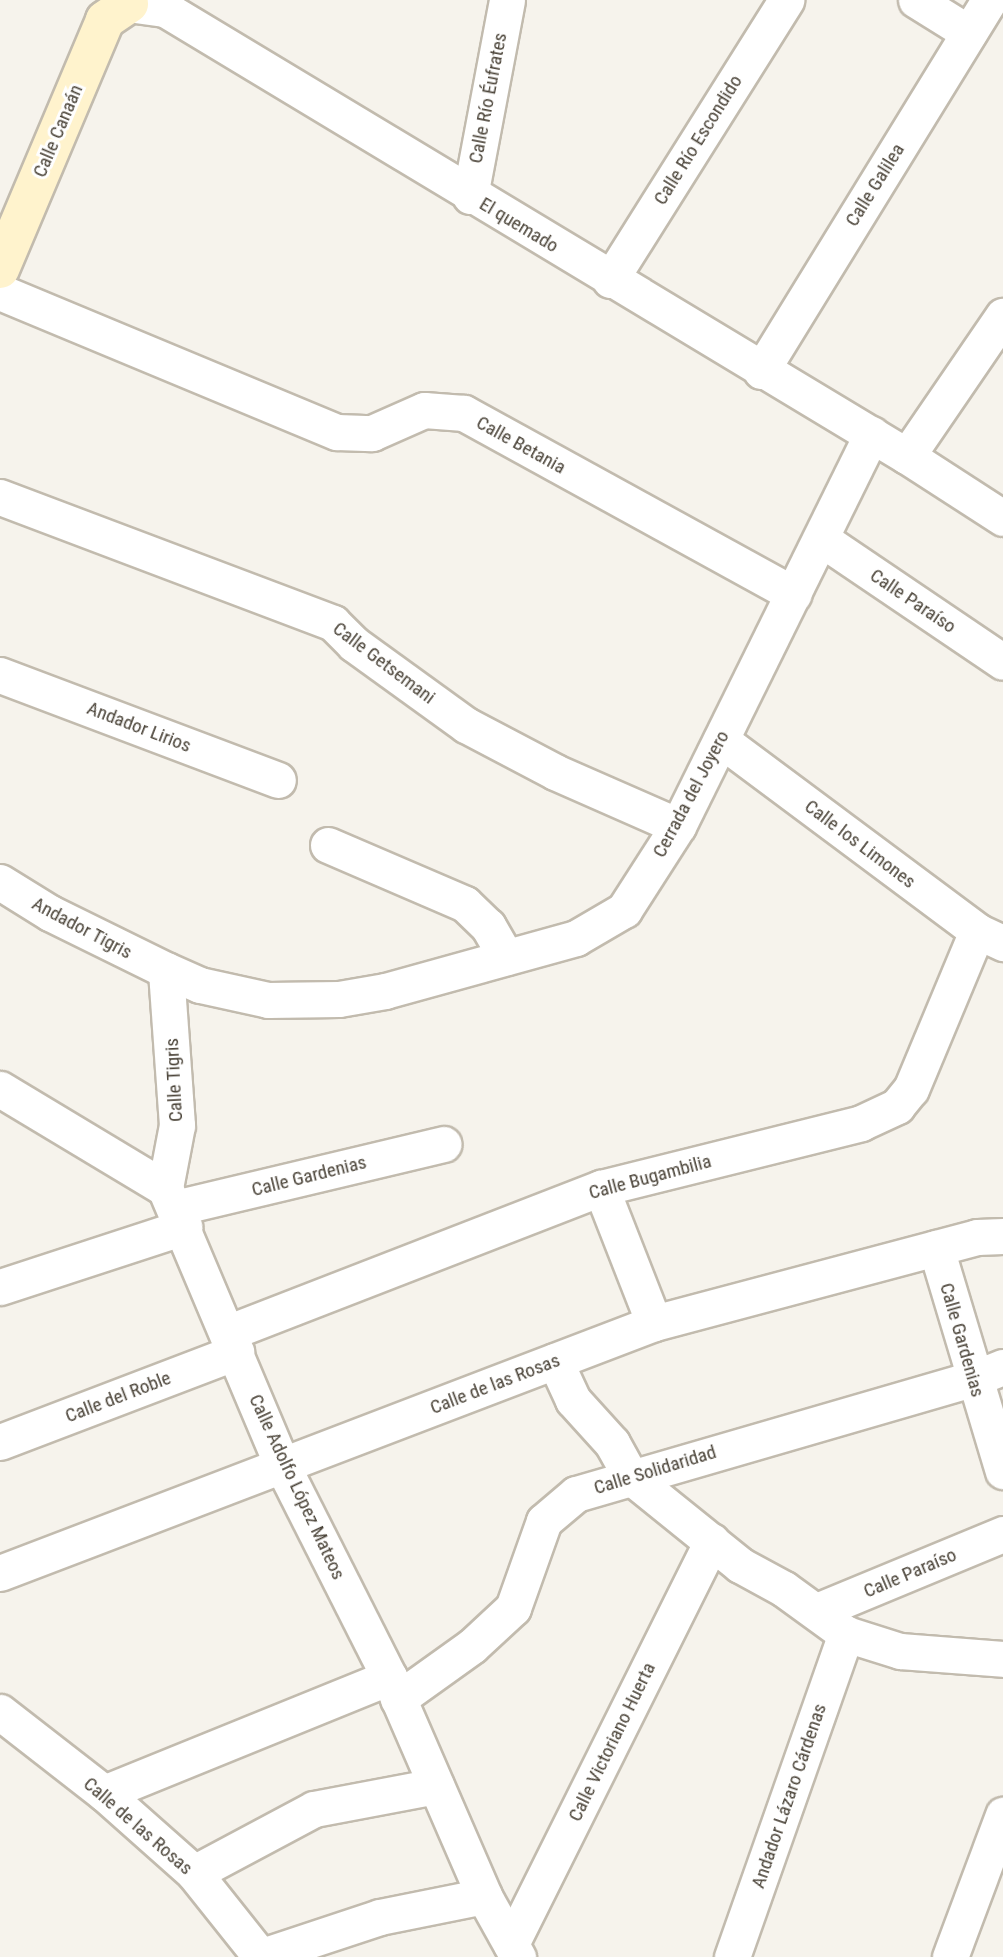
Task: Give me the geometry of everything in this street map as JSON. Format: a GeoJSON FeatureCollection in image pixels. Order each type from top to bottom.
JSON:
{"type":"FeatureCollection","features":[{"type":"Feature","properties":{"kind":"street","name":"Calle Río Éufrates"},"geometry":{"type":"LineString","coordinates":[[470,196],[507,0]]}},
{"type":"Feature","properties":{"kind":"street","name":"Calle Río Escondido"},"geometry":{"type":"LineString","coordinates":[[610,281],[786,0]]}},
{"type":"Feature","properties":{"kind":"street"},"geometry":{"type":"LineString","coordinates":[[916,0],[969,33]]}},
{"type":"Feature","properties":{"kind":"street","name":"Calle Galilea"},"geometry":{"type":"LineString","coordinates":[[761,371],[989,0]]}},
{"type":"Feature","properties":{"kind":"street","name":"El quemado"},"geometry":{"type":"LineString","coordinates":[[129,4],[164,9],[610,281],[872,434],[1003,519]]}},
{"type":"Feature","properties":{"kind":"street","name":"Calle Canaán"},"geometry":{"type":"LineString","coordinates":[[0,269],[105,20],[129,4]]}},
{"type":"Feature","properties":{"kind":"street","name":"Calle Betania"},"geometry":{"type":"LineString","coordinates":[[0,292],[337,432],[372,433],[424,410],[464,413],[793,594]]}},
{"type":"Feature","properties":{"kind":"street"},"geometry":{"type":"LineString","coordinates":[[907,456],[1003,316]]}},
{"type":"Feature","properties":{"kind":"street","name":"Cerrada del Joyero"},"geometry":{"type":"LineString","coordinates":[[166,970],[200,985],[268,1000],[339,999],[576,938],[624,910],[678,826],[793,594],[823,540],[872,434]]}},
{"type":"Feature","properties":{"kind":"street","name":"Calle Getsemani"},"geometry":{"type":"LineString","coordinates":[[0,497],[333,622],[354,644],[466,725],[555,772],[678,826]]}},
{"type":"Feature","properties":{"kind":"street","name":"Calle Paraíso"},"geometry":{"type":"LineString","coordinates":[[823,540],[1003,662]]}},
{"type":"Feature","properties":{"kind":"street","name":"Andador Lirios"},"geometry":{"type":"LineString","coordinates":[[0,675],[278,780]]}},
{"type":"Feature","properties":{"kind":"street","name":"Calle los Limones"},"geometry":{"type":"LineString","coordinates":[[721,740],[990,937]]}},
{"type":"Feature","properties":{"kind":"street"},"geometry":{"type":"LineString","coordinates":[[328,845],[466,904],[488,926],[506,957]]}},
{"type":"Feature","properties":{"kind":"street","name":"Andador Tigris"},"geometry":{"type":"LineString","coordinates":[[0,881],[50,913],[166,970]]}},
{"type":"Feature","properties":{"kind":"street","name":"Calle Bugambilia"},"geometry":{"type":"LineString","coordinates":[[232,1342],[601,1188],[862,1123],[897,1107],[911,1089],[990,937]]}},
{"type":"Feature","properties":{"kind":"street","name":"Calle Tigris"},"geometry":{"type":"LineString","coordinates":[[166,970],[177,1125],[175,1208]]}},
{"type":"Feature","properties":{"kind":"street"},"geometry":{"type":"LineString","coordinates":[[0,1089],[175,1208]]}},
{"type":"Feature","properties":{"kind":"street","name":"Calle Gardenias"},"geometry":{"type":"LineString","coordinates":[[0,1287],[175,1208],[443,1144]]}},
{"type":"Feature","properties":{"kind":"street"},"geometry":{"type":"LineString","coordinates":[[601,1188],[654,1323]]}},
{"type":"Feature","properties":{"kind":"street","name":"Calle Adolfo López Mateos"},"geometry":{"type":"LineString","coordinates":[[175,1208],[283,1466],[393,1688],[484,1896],[515,1951]]}},
{"type":"Feature","properties":{"kind":"street","name":"Calle de las Rosas"},"geometry":{"type":"LineString","coordinates":[[0,1573],[654,1323],[977,1237],[1003,1236]]}},
{"type":"Feature","properties":{"kind":"street","name":"Calle Gardenias"},"geometry":{"type":"LineString","coordinates":[[936,1248],[988,1373],[1003,1471]]}},
{"type":"Feature","properties":{"kind":"street","name":"Calle del Roble"},"geometry":{"type":"LineString","coordinates":[[0,1442],[232,1342]]}},
{"type":"Feature","properties":{"kind":"street"},"geometry":{"type":"LineString","coordinates":[[555,1361],[573,1400],[612,1443],[631,1477],[740,1565],[817,1611],[846,1634],[900,1651],[1003,1659]]}},
{"type":"Feature","properties":{"kind":"street","name":"Calle Solidaridad"},"geometry":{"type":"LineString","coordinates":[[104,1793],[393,1688],[472,1646],[513,1608],[534,1541],[561,1502],[631,1477],[988,1373]]}},
{"type":"Feature","properties":{"kind":"street","name":"Calle Paraíso"},"geometry":{"type":"LineString","coordinates":[[817,1611],[1003,1534]]}},
{"type":"Feature","properties":{"kind":"street","name":"Calle Victoriano Huerta"},"geometry":{"type":"LineString","coordinates":[[515,1951],[712,1541]]}},
{"type":"Feature","properties":{"kind":"street","name":"Andador Lázaro Cárdenas"},"geometry":{"type":"LineString","coordinates":[[732,1957],[846,1634]]}},
{"type":"Feature","properties":{"kind":"street","name":"Calle de las Rosas"},"geometry":{"type":"LineString","coordinates":[[0,1712],[104,1793],[194,1874],[259,1957]]}},
{"type":"Feature","properties":{"kind":"street"},"geometry":{"type":"LineString","coordinates":[[194,1874],[314,1809],[436,1786]]}},
{"type":"Feature","properties":{"kind":"street"},"geometry":{"type":"LineString","coordinates":[[950,1957],[1003,1815]]}},
{"type":"Feature","properties":{"kind":"street"},"geometry":{"type":"LineString","coordinates":[[259,1957],[380,1917],[484,1896]]}}]}
